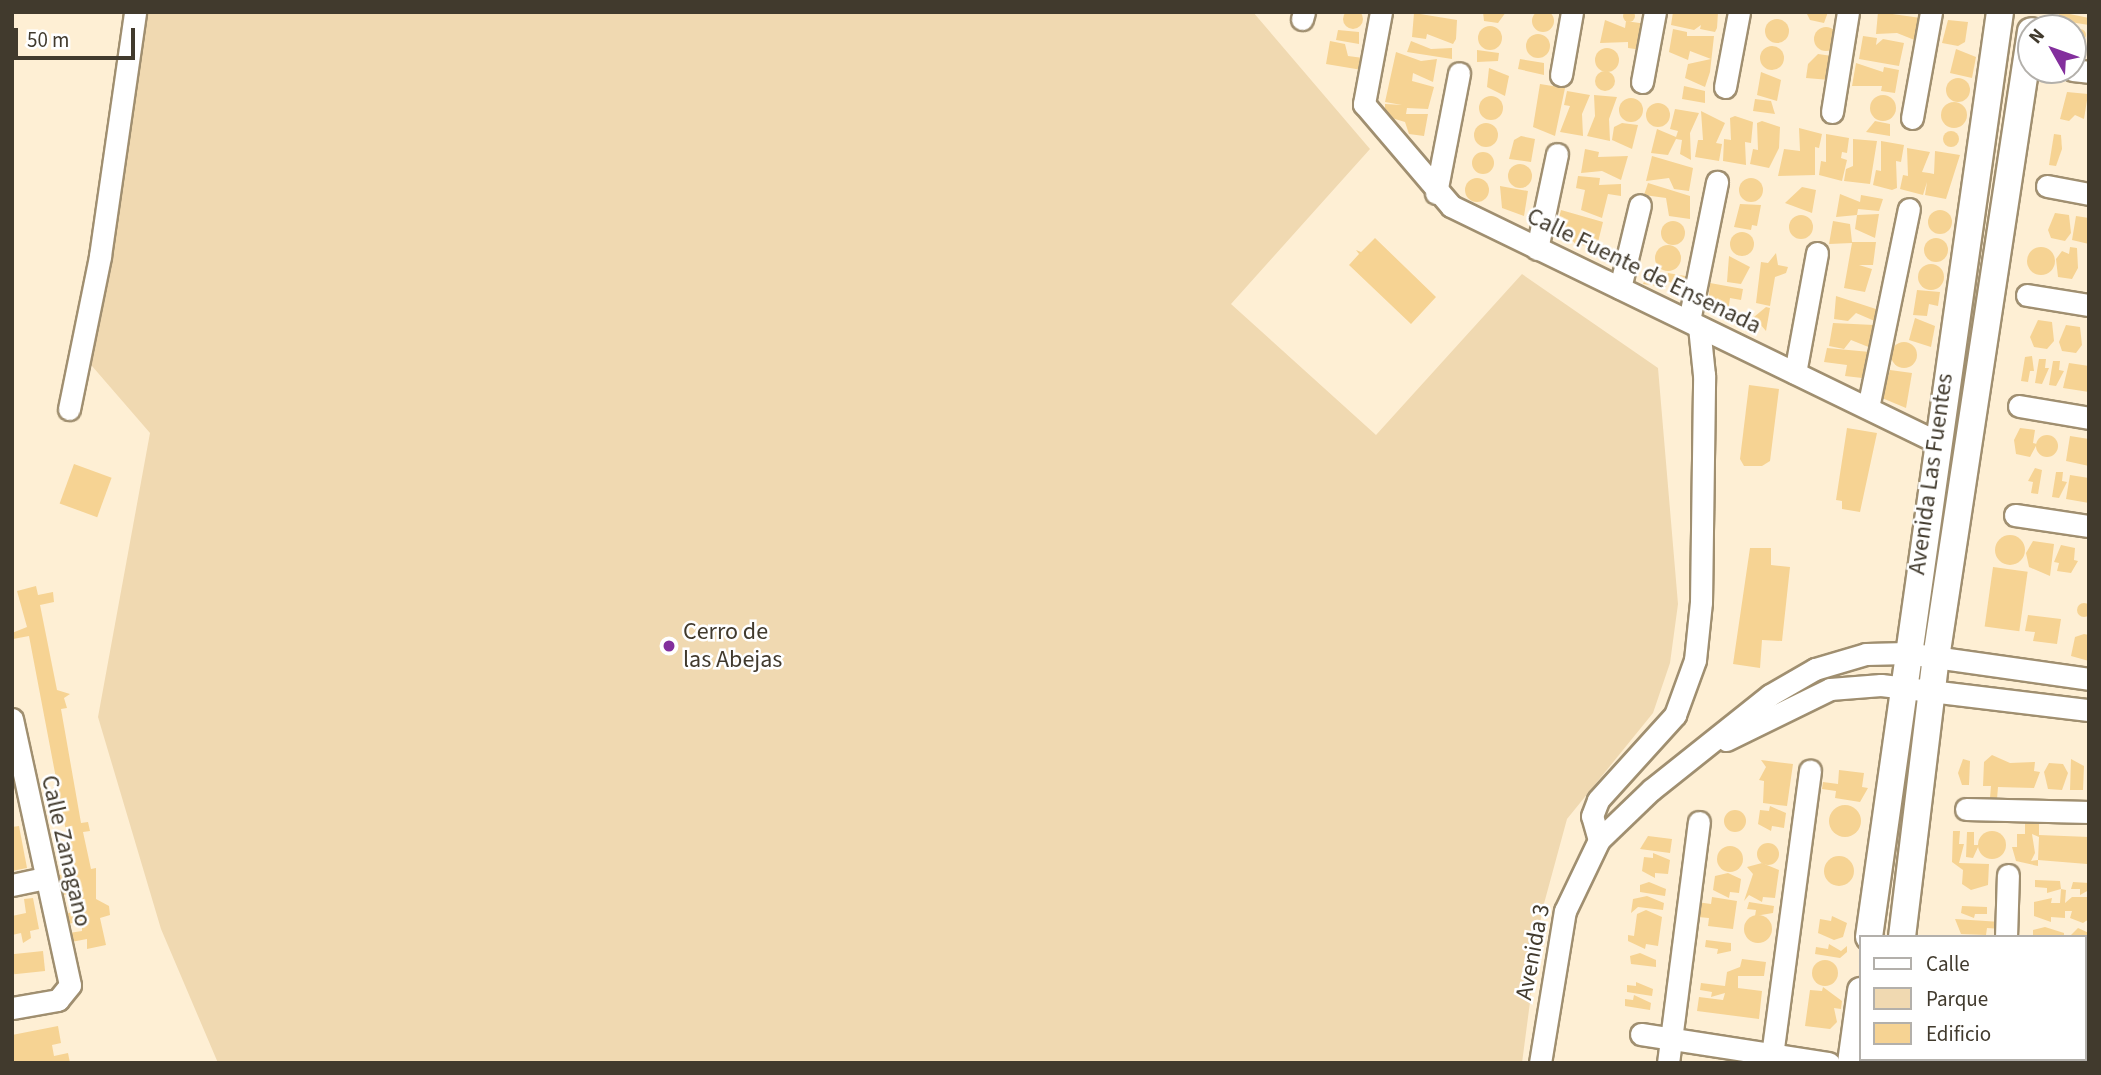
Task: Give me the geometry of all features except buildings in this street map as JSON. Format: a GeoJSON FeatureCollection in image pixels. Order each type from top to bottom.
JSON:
{"type":"FeatureCollection","features":[{"type":"Feature","properties":{"kind":"main road","name":"Avenida Las Fuentes"},"geometry":{"type":"LineString","coordinates":[[1869,935],[1935,441],[2000,12]]}},
{"type":"Feature","properties":{"kind":"main road","name":"Avenida Las Fuentes"},"geometry":{"type":"LineString","coordinates":[[1902,935],[1936,658],[2023,84]]}},
{"type":"Feature","properties":{"kind":"main road"},"geometry":{"type":"LineString","coordinates":[[1851,1063],[1860,998]]}},
{"type":"Feature","properties":{"kind":"street"},"geometry":{"type":"LineString","coordinates":[[69,409],[100,256],[135,12]]}},
{"type":"Feature","properties":{"kind":"street","name":"Calle Fuente de Ensenada"},"geometry":{"type":"LineString","coordinates":[[1381,12],[1364,104],[1436,193],[1451,206],[1935,441]]}},
{"type":"Feature","properties":{"kind":"street"},"geometry":{"type":"LineString","coordinates":[[1561,75],[1572,12]]}},
{"type":"Feature","properties":{"kind":"street"},"geometry":{"type":"LineString","coordinates":[[1642,82],[1655,12]]}},
{"type":"Feature","properties":{"kind":"street"},"geometry":{"type":"LineString","coordinates":[[1725,87],[1739,12]]}},
{"type":"Feature","properties":{"kind":"street"},"geometry":{"type":"LineString","coordinates":[[1832,112],[1849,12]]}},
{"type":"Feature","properties":{"kind":"street"},"geometry":{"type":"LineString","coordinates":[[1912,118],[1931,12]]}},
{"type":"Feature","properties":{"kind":"street"},"geometry":{"type":"LineString","coordinates":[[1436,193],[1459,74]]}},
{"type":"Feature","properties":{"kind":"street"},"geometry":{"type":"LineString","coordinates":[[1537,248],[1557,154]]}},
{"type":"Feature","properties":{"kind":"street"},"geometry":{"type":"LineString","coordinates":[[1599,840],[1592,816],[1598,800],[1675,715],[1695,660],[1702,562],[1704,375],[1694,324],[1717,182]]}},
{"type":"Feature","properties":{"kind":"street"},"geometry":{"type":"LineString","coordinates":[[2048,186],[2089,194]]}},
{"type":"Feature","properties":{"kind":"street"},"geometry":{"type":"LineString","coordinates":[[1620,288],[1640,205]]}},
{"type":"Feature","properties":{"kind":"street"},"geometry":{"type":"LineString","coordinates":[[1868,408],[1909,209]]}},
{"type":"Feature","properties":{"kind":"street"},"geometry":{"type":"LineString","coordinates":[[1795,373],[1817,253]]}},
{"type":"Feature","properties":{"kind":"street"},"geometry":{"type":"LineString","coordinates":[[2027,295],[2089,305]]}},
{"type":"Feature","properties":{"kind":"street"},"geometry":{"type":"LineString","coordinates":[[2019,406],[2089,418]]}},
{"type":"Feature","properties":{"kind":"street"},"geometry":{"type":"LineString","coordinates":[[2015,515],[2089,526]]}},
{"type":"Feature","properties":{"kind":"street","name":"Avenida 3"},"geometry":{"type":"LineString","coordinates":[[1540,1063],[1565,911],[1599,840],[1651,790],[1714,745],[1806,687],[1866,654],[1907,653],[2089,679]]}},
{"type":"Feature","properties":{"kind":"street","name":"Avenida 3"},"geometry":{"type":"LineString","coordinates":[[1806,687],[1903,688],[2089,710]]}},
{"type":"Feature","properties":{"kind":"street","name":"Calle Zanagano"},"geometry":{"type":"LineString","coordinates":[[12,719],[16,768],[70,985],[66,995],[12,1008]]}},
{"type":"Feature","properties":{"kind":"street"},"geometry":{"type":"LineString","coordinates":[[1771,1058],[1810,771]]}},
{"type":"Feature","properties":{"kind":"street"},"geometry":{"type":"LineString","coordinates":[[1966,809],[2089,812]]}},
{"type":"Feature","properties":{"kind":"street"},"geometry":{"type":"LineString","coordinates":[[1668,1063],[1699,822]]}},
{"type":"Feature","properties":{"kind":"street"},"geometry":{"type":"LineString","coordinates":[[2006,935],[2008,876]]}},
{"type":"Feature","properties":{"kind":"street"},"geometry":{"type":"LineString","coordinates":[[12,885],[44,878]]}},
{"type":"Feature","properties":{"kind":"street"},"geometry":{"type":"LineString","coordinates":[[1641,1034],[1771,1058],[1829,1063]]}},
{"type":"Feature","properties":{"kind":"green space"},"geometry":{"type":"Polygon","coordinates":[[[142,12],[1253,12],[1370,149],[1231,304],[1376,435],[1522,274],[1658,368],[1678,604],[1670,663],[1653,713],[1567,819],[1542,911],[1522,1063],[218,1063],[161,929],[98,717],[150,433],[79,351],[142,12]]]}},
{"type":"Feature","properties":{"kind":"place","name":"Cerro de las Abejas"},"geometry":{"type":"Point","coordinates":[669,646]}}]}
